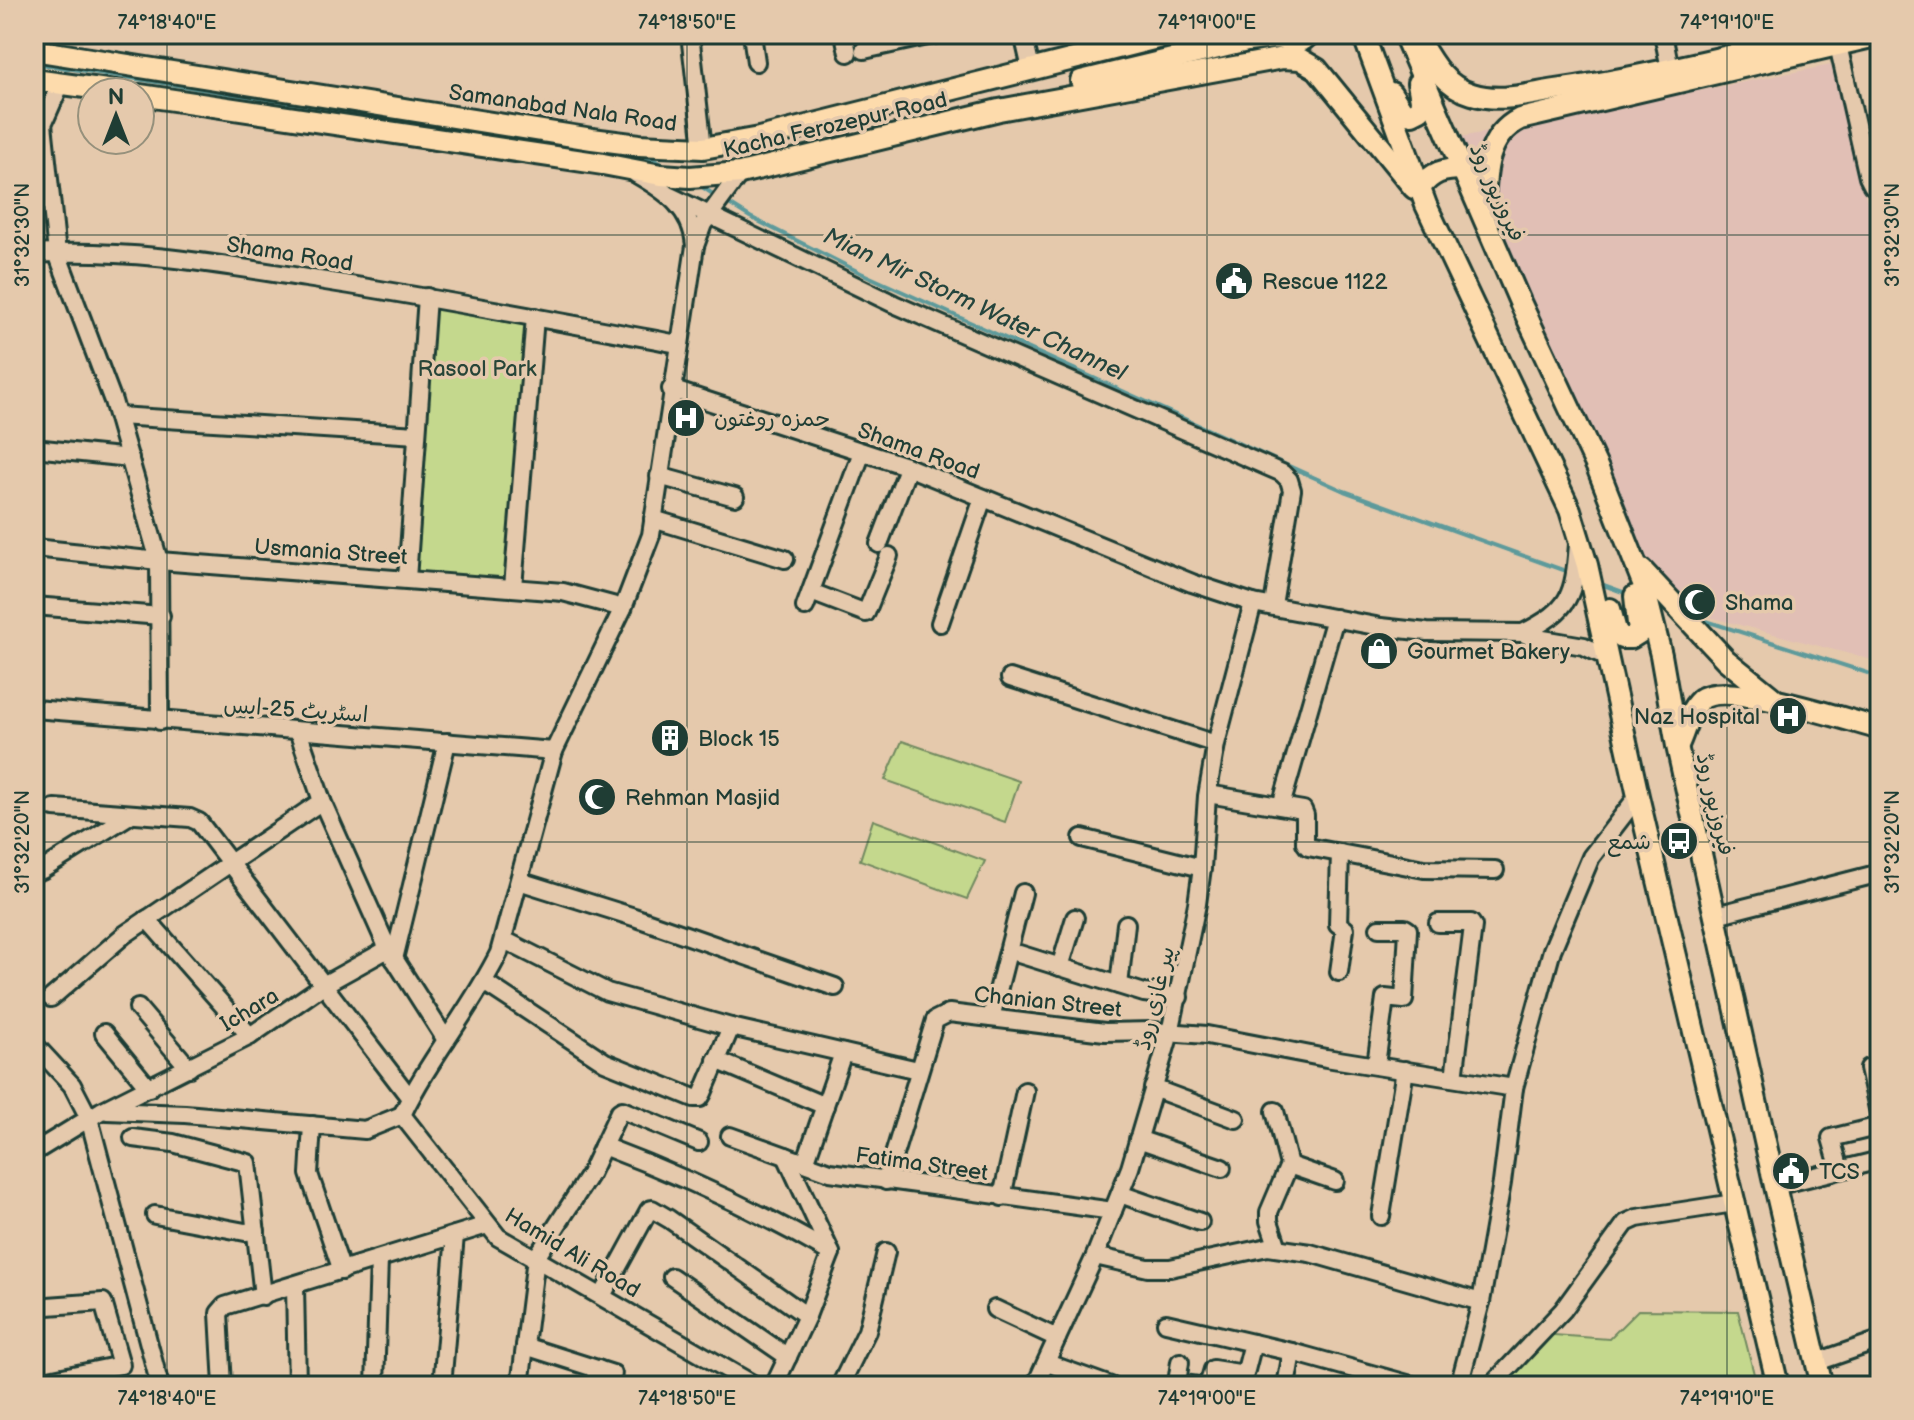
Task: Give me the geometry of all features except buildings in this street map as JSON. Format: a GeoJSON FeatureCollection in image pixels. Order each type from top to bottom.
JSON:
{"type":"FeatureCollection","features":[{"type":"Feature","properties":{"kind":"main road","name":"Samanabad Nala Road"},"geometry":{"type":"LineString","coordinates":[[39,45],[592,139],[703,148],[759,138],[1173,34]]}},
{"type":"Feature","properties":{"kind":"main road"},"geometry":{"type":"LineString","coordinates":[[999,110],[1056,87],[1174,58],[1260,38],[1303,40],[1310,34]]}},
{"type":"Feature","properties":{"kind":"main road","name":"فیروزپور روڈ"},"geometry":{"type":"LineString","coordinates":[[1404,34],[1520,302],[1645,576],[1677,746],[1822,1386]]}},
{"type":"Feature","properties":{"kind":"main road"},"geometry":{"type":"LineString","coordinates":[[1415,34],[1436,69],[1453,86],[1478,96],[1505,99],[1613,90],[1831,40]]}},
{"type":"Feature","properties":{"kind":"main road"},"geometry":{"type":"LineString","coordinates":[[1484,217],[1487,164],[1497,139],[1511,123],[1670,69],[1831,40],[1880,35]]}},
{"type":"Feature","properties":{"kind":"main road"},"geometry":{"type":"LineString","coordinates":[[1364,38],[1397,103],[1403,112],[1412,114],[1420,110],[1421,100],[1412,55]]}},
{"type":"Feature","properties":{"kind":"main road"},"geometry":{"type":"LineString","coordinates":[[1364,38],[1423,196],[1596,559],[1616,631],[1622,638],[1631,638],[1639,633],[1639,626],[1626,536]]}},
{"type":"Feature","properties":{"kind":"main road","name":"Kacha Ferozepur Road"},"geometry":{"type":"LineString","coordinates":[[156,97],[690,177],[740,173],[999,110],[1267,59],[1300,59],[1317,69],[1328,81],[1423,196]]}},
{"type":"Feature","properties":{"kind":"main road"},"geometry":{"type":"LineString","coordinates":[[34,80],[76,85]]}},
{"type":"Feature","properties":{"kind":"main road"},"geometry":{"type":"LineString","coordinates":[[1423,196],[1436,173],[1446,169],[1463,169]]}},
{"type":"Feature","properties":{"kind":"main road"},"geometry":{"type":"LineString","coordinates":[[1570,510],[1578,538],[1583,587],[1609,658],[1638,796],[1778,1386]]}},
{"type":"Feature","properties":{"kind":"main road"},"geometry":{"type":"LineString","coordinates":[[1645,576],[1743,675],[1777,700]]}},
{"type":"Feature","properties":{"kind":"main road"},"geometry":{"type":"LineString","coordinates":[[1677,746],[1695,707],[1708,695],[1728,694],[1777,700],[1880,729]]}},
{"type":"Feature","properties":{"kind":"main road"},"geometry":{"type":"LineString","coordinates":[[1775,1186],[1777,1225],[1812,1370],[1810,1386]]}},
{"type":"Feature","properties":{"kind":"main road"},"geometry":{"type":"LineString","coordinates":[[1734,1203],[1751,1231],[1788,1386]]}},
{"type":"Feature","properties":{"kind":"street","name":"Kacha Ferozepur Road"},"geometry":{"type":"LineString","coordinates":[[690,34],[703,148]]}},
{"type":"Feature","properties":{"kind":"street"},"geometry":{"type":"LineString","coordinates":[[752,34],[756,62]]}},
{"type":"Feature","properties":{"kind":"street"},"geometry":{"type":"LineString","coordinates":[[844,34],[856,52],[937,34]]}},
{"type":"Feature","properties":{"kind":"street"},"geometry":{"type":"LineString","coordinates":[[1023,34],[1031,69]]}},
{"type":"Feature","properties":{"kind":"street"},"geometry":{"type":"LineString","coordinates":[[1663,34],[1670,69]]}},
{"type":"Feature","properties":{"kind":"street"},"geometry":{"type":"LineString","coordinates":[[1831,40],[1868,177],[1880,191]]}},
{"type":"Feature","properties":{"kind":"street"},"geometry":{"type":"LineString","coordinates":[[61,83],[39,126],[57,253],[118,416],[159,561],[160,721]]}},
{"type":"Feature","properties":{"kind":"street"},"geometry":{"type":"LineString","coordinates":[[626,169],[708,216],[894,304],[1282,473],[1289,480],[1292,490],[1273,605]]}},
{"type":"Feature","properties":{"kind":"street"},"geometry":{"type":"LineString","coordinates":[[95,1114],[185,1114],[365,1130],[402,1115],[484,982],[504,940],[554,751],[623,608],[651,535],[695,246],[708,216],[740,173]]}},
{"type":"Feature","properties":{"kind":"street"},"geometry":{"type":"LineString","coordinates":[[670,196],[687,214],[695,246]]}},
{"type":"Feature","properties":{"kind":"street","name":"Shama Road"},"geometry":{"type":"LineString","coordinates":[[34,254],[123,253],[179,258],[427,297],[678,344]]}},
{"type":"Feature","properties":{"kind":"street"},"geometry":{"type":"LineString","coordinates":[[407,579],[427,297]]}},
{"type":"Feature","properties":{"kind":"street"},"geometry":{"type":"LineString","coordinates":[[513,587],[535,317]]}},
{"type":"Feature","properties":{"kind":"street","name":"Shama Road"},"geometry":{"type":"LineString","coordinates":[[671,389],[908,468],[1192,583],[1253,603],[1427,632],[1523,633],[1584,646],[1609,658]]}},
{"type":"Feature","properties":{"kind":"street"},"geometry":{"type":"LineString","coordinates":[[118,416],[417,435]]}},
{"type":"Feature","properties":{"kind":"street"},"geometry":{"type":"LineString","coordinates":[[34,448],[130,458]]}},
{"type":"Feature","properties":{"kind":"street"},"geometry":{"type":"LineString","coordinates":[[862,452],[808,599],[866,613],[908,468]]}},
{"type":"Feature","properties":{"kind":"street"},"geometry":{"type":"LineString","coordinates":[[659,476],[735,497]]}},
{"type":"Feature","properties":{"kind":"street"},"geometry":{"type":"LineString","coordinates":[[940,623],[983,498]]}},
{"type":"Feature","properties":{"kind":"street"},"geometry":{"type":"LineString","coordinates":[[653,519],[785,559]]}},
{"type":"Feature","properties":{"kind":"street","name":"Usmania Street"},"geometry":{"type":"LineString","coordinates":[[34,548],[159,561],[563,592],[623,608]]}},
{"type":"Feature","properties":{"kind":"street"},"geometry":{"type":"LineString","coordinates":[[1523,633],[1556,615],[1583,587]]}},
{"type":"Feature","properties":{"kind":"street","name":"پیر غازی روڈ"},"geometry":{"type":"LineString","coordinates":[[1035,1386],[1120,1194],[1170,1033],[1202,868],[1216,744],[1253,603]]}},
{"type":"Feature","properties":{"kind":"street"},"geometry":{"type":"LineString","coordinates":[[34,606],[161,616]]}},
{"type":"Feature","properties":{"kind":"street"},"geometry":{"type":"LineString","coordinates":[[1281,806],[1335,618]]}},
{"type":"Feature","properties":{"kind":"street"},"geometry":{"type":"LineString","coordinates":[[1010,678],[1216,744]]}},
{"type":"Feature","properties":{"kind":"street","name":"اسٹریٹ 25-ایس"},"geometry":{"type":"LineString","coordinates":[[34,709],[554,751]]}},
{"type":"Feature","properties":{"kind":"street"},"geometry":{"type":"LineString","coordinates":[[298,731],[322,801],[391,954],[446,1040]]}},
{"type":"Feature","properties":{"kind":"street"},"geometry":{"type":"LineString","coordinates":[[391,954],[447,742]]}},
{"type":"Feature","properties":{"kind":"street"},"geometry":{"type":"LineString","coordinates":[[1208,794],[1304,812],[1306,846],[1424,869],[1495,870]]}},
{"type":"Feature","properties":{"kind":"street"},"geometry":{"type":"LineString","coordinates":[[1459,1386],[1481,1302],[1502,1183],[1514,1088],[1540,989],[1566,914],[1591,857],[1638,796]]}},
{"type":"Feature","properties":{"kind":"street"},"geometry":{"type":"LineString","coordinates":[[51,998],[124,935],[322,801]]}},
{"type":"Feature","properties":{"kind":"street"},"geometry":{"type":"LineString","coordinates":[[54,808],[190,818],[199,822],[410,1098]]}},
{"type":"Feature","properties":{"kind":"street"},"geometry":{"type":"LineString","coordinates":[[34,872],[130,815]]}},
{"type":"Feature","properties":{"kind":"street"},"geometry":{"type":"LineString","coordinates":[[1082,838],[1202,868]]}},
{"type":"Feature","properties":{"kind":"street"},"geometry":{"type":"LineString","coordinates":[[1339,972],[1345,929],[1338,924],[1340,853]]}},
{"type":"Feature","properties":{"kind":"street"},"geometry":{"type":"LineString","coordinates":[[1716,915],[1880,873]]}},
{"type":"Feature","properties":{"kind":"street"},"geometry":{"type":"LineString","coordinates":[[519,881],[634,917],[835,987]]}},
{"type":"Feature","properties":{"kind":"street"},"geometry":{"type":"LineString","coordinates":[[991,1018],[1023,893]]}},
{"type":"Feature","properties":{"kind":"street"},"geometry":{"type":"LineString","coordinates":[[1060,967],[1075,918]]}},
{"type":"Feature","properties":{"kind":"street"},"geometry":{"type":"LineString","coordinates":[[147,919],[250,1036]]}},
{"type":"Feature","properties":{"kind":"street"},"geometry":{"type":"LineString","coordinates":[[1438,923],[1471,923],[1473,926],[1454,1078]]}},
{"type":"Feature","properties":{"kind":"street"},"geometry":{"type":"LineString","coordinates":[[1119,985],[1126,924]]}},
{"type":"Feature","properties":{"kind":"street"},"geometry":{"type":"LineString","coordinates":[[1376,1065],[1385,998],[1404,1000],[1408,930],[1379,928]]}},
{"type":"Feature","properties":{"kind":"street"},"geometry":{"type":"LineString","coordinates":[[504,940],[607,992],[731,1027],[918,1070]]}},
{"type":"Feature","properties":{"kind":"street","name":"Ichara"},"geometry":{"type":"LineString","coordinates":[[34,1152],[95,1114],[250,1036],[325,984],[391,954]]}},
{"type":"Feature","properties":{"kind":"street"},"geometry":{"type":"LineString","coordinates":[[1019,954],[1144,993],[1179,997]]}},
{"type":"Feature","properties":{"kind":"street"},"geometry":{"type":"LineString","coordinates":[[484,982],[605,1062],[694,1098],[700,1098],[703,1093],[731,1027]]}},
{"type":"Feature","properties":{"kind":"street"},"geometry":{"type":"LineString","coordinates":[[138,1008],[189,1068]]}},
{"type":"Feature","properties":{"kind":"street","name":"Chanian Street"},"geometry":{"type":"LineString","coordinates":[[886,1181],[935,1020],[949,1013],[1105,1032],[1207,1035],[1514,1088]]}},
{"type":"Feature","properties":{"kind":"street"},"geometry":{"type":"LineString","coordinates":[[104,1033],[149,1088]]}},
{"type":"Feature","properties":{"kind":"street"},"geometry":{"type":"LineString","coordinates":[[34,1044],[95,1114],[160,1386]]}},
{"type":"Feature","properties":{"kind":"street"},"geometry":{"type":"LineString","coordinates":[[805,1163],[843,1053]]}},
{"type":"Feature","properties":{"kind":"street"},"geometry":{"type":"LineString","coordinates":[[716,1060],[825,1106]]}},
{"type":"Feature","properties":{"kind":"street"},"geometry":{"type":"LineString","coordinates":[[1869,1068],[1880,1118]]}},
{"type":"Feature","properties":{"kind":"street"},"geometry":{"type":"LineString","coordinates":[[1381,1216],[1405,1070]]}},
{"type":"Feature","properties":{"kind":"street"},"geometry":{"type":"LineString","coordinates":[[1153,1088],[1236,1119]]}},
{"type":"Feature","properties":{"kind":"street"},"geometry":{"type":"LineString","coordinates":[[1002,1197],[1025,1091]]}},
{"type":"Feature","properties":{"kind":"street"},"geometry":{"type":"LineString","coordinates":[[520,1386],[536,1258],[590,1174],[620,1110],[699,1142]]}},
{"type":"Feature","properties":{"kind":"street"},"geometry":{"type":"LineString","coordinates":[[1275,1111],[1289,1165],[1269,1212],[1278,1248]]}},
{"type":"Feature","properties":{"kind":"street","name":"Hamid Ali Road"},"geometry":{"type":"LineString","coordinates":[[402,1115],[498,1237],[756,1386]]}},
{"type":"Feature","properties":{"kind":"street"},"geometry":{"type":"LineString","coordinates":[[312,1125],[309,1174],[342,1271]]}},
{"type":"Feature","properties":{"kind":"street"},"geometry":{"type":"LineString","coordinates":[[1840,1170],[1831,1138],[1880,1126]]}},
{"type":"Feature","properties":{"kind":"street","name":"Fatima Street"},"geometry":{"type":"LineString","coordinates":[[730,1136],[830,1172],[1113,1211]]}},
{"type":"Feature","properties":{"kind":"street"},"geometry":{"type":"LineString","coordinates":[[133,1138],[173,1143],[248,1163],[263,1296]]}},
{"type":"Feature","properties":{"kind":"street"},"geometry":{"type":"LineString","coordinates":[[1138,1139],[1222,1168]]}},
{"type":"Feature","properties":{"kind":"street"},"geometry":{"type":"LineString","coordinates":[[603,1146],[688,1178],[768,1217],[831,1253]]}},
{"type":"Feature","properties":{"kind":"street"},"geometry":{"type":"LineString","coordinates":[[774,1386],[807,1316],[831,1253],[786,1156]]}},
{"type":"Feature","properties":{"kind":"street"},"geometry":{"type":"LineString","coordinates":[[1775,1186],[1880,1160]]}},
{"type":"Feature","properties":{"kind":"street"},"geometry":{"type":"LineString","coordinates":[[1289,1165],[1335,1181]]}},
{"type":"Feature","properties":{"kind":"street"},"geometry":{"type":"LineString","coordinates":[[1120,1194],[1200,1222]]}},
{"type":"Feature","properties":{"kind":"street"},"geometry":{"type":"LineString","coordinates":[[1491,1386],[1563,1310],[1626,1223],[1637,1218],[1734,1203]]}},
{"type":"Feature","properties":{"kind":"street"},"geometry":{"type":"LineString","coordinates":[[602,1296],[650,1209],[669,1219],[807,1316]]}},
{"type":"Feature","properties":{"kind":"street"},"geometry":{"type":"LineString","coordinates":[[155,1215],[245,1232],[256,1231]]}},
{"type":"Feature","properties":{"kind":"street"},"geometry":{"type":"LineString","coordinates":[[223,1386],[221,1309],[487,1225]]}},
{"type":"Feature","properties":{"kind":"street"},"geometry":{"type":"LineString","coordinates":[[442,1386],[455,1235]]}},
{"type":"Feature","properties":{"kind":"street"},"geometry":{"type":"LineString","coordinates":[[1095,1256],[1148,1268],[1170,1268],[1240,1252],[1278,1248],[1310,1253],[1481,1302]]}},
{"type":"Feature","properties":{"kind":"street"},"geometry":{"type":"LineString","coordinates":[[840,1386],[867,1331],[886,1252]]}},
{"type":"Feature","properties":{"kind":"street"},"geometry":{"type":"LineString","coordinates":[[375,1386],[379,1259]]}},
{"type":"Feature","properties":{"kind":"street"},"geometry":{"type":"LineString","coordinates":[[672,1277],[788,1357]]}},
{"type":"Feature","properties":{"kind":"street"},"geometry":{"type":"LineString","coordinates":[[295,1286],[297,1386]]}},
{"type":"Feature","properties":{"kind":"street"},"geometry":{"type":"LineString","coordinates":[[34,1307],[103,1302],[121,1365],[35,1382]]}},
{"type":"Feature","properties":{"kind":"street"},"geometry":{"type":"LineString","coordinates":[[995,1309],[1057,1338]]}},
{"type":"Feature","properties":{"kind":"street"},"geometry":{"type":"LineString","coordinates":[[1166,1323],[1292,1352],[1365,1379],[1415,1386]]}},
{"type":"Feature","properties":{"kind":"street"},"geometry":{"type":"LineString","coordinates":[[1817,1362],[1880,1340]]}},
{"type":"Feature","properties":{"kind":"street"},"geometry":{"type":"LineString","coordinates":[[1208,1386],[1213,1369],[1245,1375],[1253,1343]]}},
{"type":"Feature","properties":{"kind":"street"},"geometry":{"type":"LineString","coordinates":[[525,1346],[606,1372],[592,1386]]}},
{"type":"Feature","properties":{"kind":"street"},"geometry":{"type":"LineString","coordinates":[[1286,1386],[1292,1352]]}},
{"type":"Feature","properties":{"kind":"street"},"geometry":{"type":"LineString","coordinates":[[1180,1362],[1177,1384],[1198,1386]]}},
{"type":"Feature","properties":{"kind":"street"},"geometry":{"type":"LineString","coordinates":[[1047,1363],[1111,1386]]}},
{"type":"Feature","properties":{"kind":"shaded area"},"geometry":{"type":"Polygon","coordinates":[[[1831,65],[1867,201],[1880,198],[1880,662],[1634,597],[1624,549],[1445,140],[1831,65]]]}},
{"type":"Feature","properties":{"kind":"green space","name":"Rasool Park"},"geometry":{"type":"Polygon","coordinates":[[[427,297],[535,317],[513,587],[407,579],[427,297]]]}},
{"type":"Feature","properties":{"kind":"green space"},"geometry":{"type":"Polygon","coordinates":[[[902,741],[1019,781],[1005,822],[885,780],[902,741]]]}},
{"type":"Feature","properties":{"kind":"green space"},"geometry":{"type":"Polygon","coordinates":[[[873,820],[985,861],[967,899],[860,860],[873,820]]]}},
{"type":"Feature","properties":{"kind":"green space"},"geometry":{"type":"Polygon","coordinates":[[[1638,1310],[1738,1311],[1757,1386],[1491,1386],[1540,1334],[1609,1339],[1638,1310]]]}},
{"type":"Feature","properties":{"kind":"waterway","name":"Mian Mir Storm Water Channel"},"geometry":{"type":"LineString","coordinates":[[34,63],[652,159],[671,168]]}},
{"type":"Feature","properties":{"kind":"waterway","name":"Mian Mir Storm Water Channel"},"geometry":{"type":"LineString","coordinates":[[696,183],[719,198]]}},
{"type":"Feature","properties":{"kind":"waterway","name":"Mian Mir Storm Water Channel"},"geometry":{"type":"LineString","coordinates":[[726,202],[861,273],[1344,491],[1571,573]]}},
{"type":"Feature","properties":{"kind":"waterway","name":"Mian Mir Storm Water Channel"},"geometry":{"type":"LineString","coordinates":[[1598,583],[1631,595]]}},
{"type":"Feature","properties":{"kind":"waterway","name":"Mian Mir Storm Water Channel"},"geometry":{"type":"LineString","coordinates":[[1700,619],[1880,677]]}},
{"type":"Feature","properties":{"kind":"place","name":"Rescue 1122"},"geometry":{"type":"Point","coordinates":[1234,281]}},
{"type":"Feature","properties":{"kind":"place","name":"حمزه روغتون"},"geometry":{"type":"Point","coordinates":[686,418]}},
{"type":"Feature","properties":{"kind":"place","name":"Shama"},"geometry":{"type":"Point","coordinates":[1697,602]}},
{"type":"Feature","properties":{"kind":"place","name":"Gourmet Bakery"},"geometry":{"type":"Point","coordinates":[1379,651]}},
{"type":"Feature","properties":{"kind":"place","name":"Naz Hospital"},"geometry":{"type":"Point","coordinates":[1788,716]}},
{"type":"Feature","properties":{"kind":"place","name":"Block 15"},"geometry":{"type":"Point","coordinates":[670,738]}},
{"type":"Feature","properties":{"kind":"place","name":"Rehman Masjid"},"geometry":{"type":"Point","coordinates":[597,797]}},
{"type":"Feature","properties":{"kind":"place","name":"شمع"},"geometry":{"type":"Point","coordinates":[1679,841]}},
{"type":"Feature","properties":{"kind":"place","name":"TCS"},"geometry":{"type":"Point","coordinates":[1791,1171]}}]}
